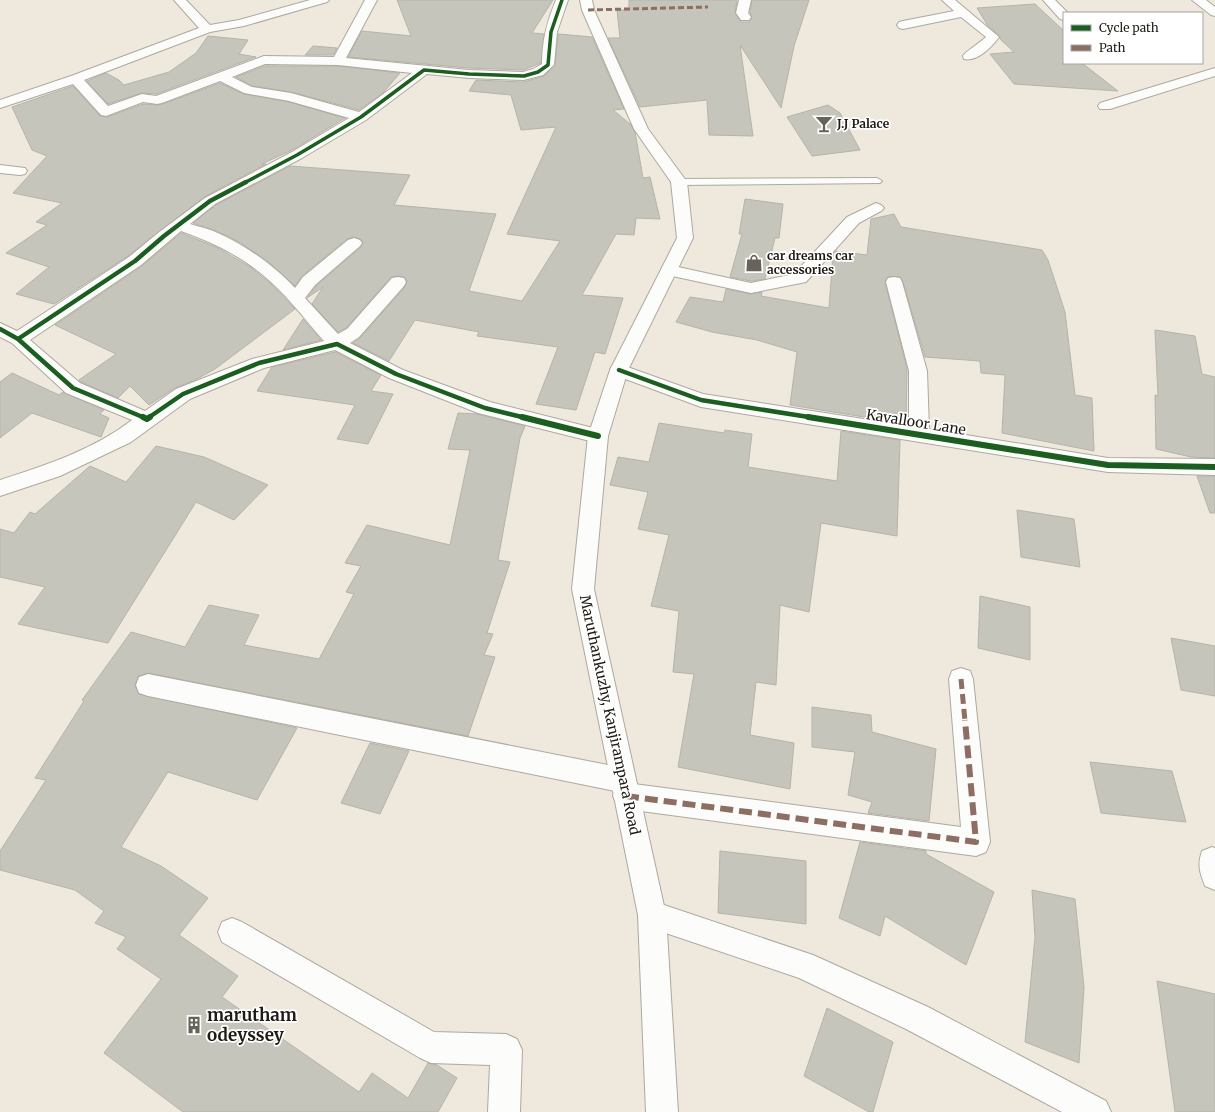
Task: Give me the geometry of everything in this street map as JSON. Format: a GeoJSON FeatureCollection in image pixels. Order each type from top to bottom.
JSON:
{"type":"FeatureCollection","features":[{"type":"Feature","properties":{"kind":"street"},"geometry":{"type":"LineString","coordinates":[[180,0],[207,29]]}},
{"type":"Feature","properties":{"kind":"street"},"geometry":{"type":"LineString","coordinates":[[0,104],[76,79],[207,29],[240,22],[323,0]]}},
{"type":"Feature","properties":{"kind":"street"},"geometry":{"type":"LineString","coordinates":[[338,61],[371,0]]}},
{"type":"Feature","properties":{"kind":"street"},"geometry":{"type":"LineString","coordinates":[[76,79],[106,112],[142,98],[157,100],[264,60],[338,61],[469,74],[524,76],[538,72],[548,65],[550,31],[554,17],[562,0]]}},
{"type":"Feature","properties":{"kind":"street","name":"Maruthankuzhy, Kanjirampara Road"},"geometry":{"type":"LineString","coordinates":[[586,0],[588,10],[640,129],[679,182],[686,238],[620,370],[598,436],[583,589],[652,915],[662,1112]]}},
{"type":"Feature","properties":{"kind":"street"},"geometry":{"type":"LineString","coordinates":[[745,0],[742,13],[745,17]]}},
{"type":"Feature","properties":{"kind":"street"},"geometry":{"type":"LineString","coordinates":[[948,0],[993,37],[975,53],[969,56]]}},
{"type":"Feature","properties":{"kind":"street"},"geometry":{"type":"LineString","coordinates":[[1048,0],[1063,15]]}},
{"type":"Feature","properties":{"kind":"street"},"geometry":{"type":"LineString","coordinates":[[1198,0],[1215,12]]}},
{"type":"Feature","properties":{"kind":"street"},"geometry":{"type":"LineString","coordinates":[[903,24],[963,13]]}},
{"type":"Feature","properties":{"kind":"street"},"geometry":{"type":"LineString","coordinates":[[18,339],[135,261],[178,225],[210,201],[297,155],[361,117],[424,70]]}},
{"type":"Feature","properties":{"kind":"street"},"geometry":{"type":"LineString","coordinates":[[1106,106],[1215,72]]}},
{"type":"Feature","properties":{"kind":"street"},"geometry":{"type":"LineString","coordinates":[[222,76],[249,90],[291,97],[361,117]]}},
{"type":"Feature","properties":{"kind":"street"},"geometry":{"type":"LineString","coordinates":[[0,169],[20,171]]}},
{"type":"Feature","properties":{"kind":"street"},"geometry":{"type":"LineString","coordinates":[[669,270],[751,288],[800,278],[853,220],[876,208]]}},
{"type":"Feature","properties":{"kind":"street"},"geometry":{"type":"LineString","coordinates":[[178,225],[214,237],[250,258],[277,278],[337,344],[396,374],[485,408],[598,436]]}},
{"type":"Feature","properties":{"kind":"street"},"geometry":{"type":"LineString","coordinates":[[296,298],[309,281],[354,243]]}},
{"type":"Feature","properties":{"kind":"street"},"geometry":{"type":"LineString","coordinates":[[0,488],[53,471],[124,437],[183,394],[259,363],[337,344],[353,333],[398,282]]}},
{"type":"Feature","properties":{"kind":"street"},"geometry":{"type":"LineString","coordinates":[[894,282],[918,371],[919,435]]}},
{"type":"Feature","properties":{"kind":"street"},"geometry":{"type":"LineString","coordinates":[[0,329],[18,339],[73,388],[147,419]]}},
{"type":"Feature","properties":{"kind":"street","name":"Kavalloor Lane"},"geometry":{"type":"LineString","coordinates":[[620,370],[700,400],[1108,465],[1215,467]]}},
{"type":"Feature","properties":{"kind":"street"},"geometry":{"type":"LineString","coordinates":[[148,685],[624,788],[976,842],[961,679]]}},
{"type":"Feature","properties":{"kind":"street"},"geometry":{"type":"LineString","coordinates":[[652,915],[803,964],[917,1018],[1095,1112]]}},
{"type":"Feature","properties":{"kind":"street"},"geometry":{"type":"LineString","coordinates":[[232,932],[431,1047],[506,1050],[504,1112]]}},
{"type":"Feature","properties":{"kind":"lane"},"geometry":{"type":"LineString","coordinates":[[679,182],[877,181]]}},
{"type":"Feature","properties":{"kind":"building"},"geometry":{"type":"Polygon","coordinates":[[[397,0],[553,0],[532,33],[544,34],[541,63],[523,70],[469,68],[348,57],[362,31],[411,36],[397,0]]]}},
{"type":"Feature","properties":{"kind":"building"},"geometry":{"type":"Polygon","coordinates":[[[629,0],[737,0],[735,13],[741,22],[749,22],[752,18],[750,13],[752,0],[809,0],[794,46],[781,108],[740,45],[753,136],[709,135],[707,100],[640,107],[608,38],[620,38],[617,10],[629,10],[629,0]]]}},
{"type":"Feature","properties":{"kind":"building"},"geometry":{"type":"Polygon","coordinates":[[[1035,4],[1063,30],[1063,64],[1083,64],[1118,91],[1014,84],[990,54],[1014,52],[1000,39],[1000,36],[988,26],[977,8],[1035,4]]]}},
{"type":"Feature","properties":{"kind":"building"},"geometry":{"type":"Polygon","coordinates":[[[558,34],[592,37],[624,109],[613,110],[630,124],[635,132],[643,178],[650,177],[660,219],[636,218],[634,235],[616,234],[582,295],[623,298],[605,354],[595,352],[576,410],[536,404],[558,347],[477,336],[479,332],[415,320],[389,361],[353,343],[360,338],[405,287],[407,281],[404,277],[391,277],[346,328],[338,332],[312,304],[323,287],[307,298],[316,286],[361,247],[363,242],[360,239],[354,237],[347,239],[302,276],[295,286],[270,263],[241,243],[217,231],[193,223],[216,205],[290,166],[410,175],[394,205],[496,214],[469,291],[522,301],[560,241],[507,234],[556,127],[521,130],[511,95],[469,91],[476,80],[524,82],[544,76],[555,65],[558,34]]]}},
{"type":"Feature","properties":{"kind":"building"},"geometry":{"type":"Polygon","coordinates":[[[208,36],[248,40],[239,54],[256,57],[156,94],[142,93],[108,104],[87,81],[106,73],[119,80],[124,85],[169,72],[196,53],[208,36]]]}},
{"type":"Feature","properties":{"kind":"building"},"geometry":{"type":"Polygon","coordinates":[[[313,46],[337,48],[333,55],[305,55],[313,46]]]}},
{"type":"Feature","properties":{"kind":"building"},"geometry":{"type":"Polygon","coordinates":[[[265,66],[338,66],[400,73],[383,93],[359,110],[291,92],[252,86],[236,77],[265,66]]]}},
{"type":"Feature","properties":{"kind":"building"},"geometry":{"type":"Polygon","coordinates":[[[220,83],[244,94],[289,102],[345,118],[294,149],[262,164],[266,164],[204,197],[128,256],[54,304],[16,294],[49,267],[6,253],[47,225],[36,222],[62,203],[13,193],[47,156],[32,150],[12,107],[73,86],[100,116],[107,117],[143,104],[163,104],[220,83]]]}},
{"type":"Feature","properties":{"kind":"building","name":"J.J Palace"},"geometry":{"type":"Polygon","coordinates":[[[828,105],[840,113],[860,150],[812,156],[787,117],[828,105]]]}},
{"type":"Feature","properties":{"kind":"building"},"geometry":{"type":"Polygon","coordinates":[[[745,199],[783,204],[779,238],[775,238],[765,279],[751,281],[730,277],[742,234],[739,234],[745,199]]]}},
{"type":"Feature","properties":{"kind":"building"},"geometry":{"type":"Polygon","coordinates":[[[894,214],[901,227],[1042,250],[1048,260],[1065,312],[1075,395],[1092,398],[1094,451],[1002,433],[1005,375],[981,373],[980,361],[925,357],[903,282],[900,277],[888,277],[885,282],[907,369],[906,422],[901,421],[901,423],[790,405],[797,352],[757,340],[712,332],[676,322],[690,297],[723,302],[726,289],[751,294],[762,292],[761,296],[829,308],[833,254],[835,251],[867,255],[871,219],[894,214]]]}},
{"type":"Feature","properties":{"kind":"building"},"geometry":{"type":"Polygon","coordinates":[[[181,233],[216,247],[250,267],[270,283],[295,309],[215,369],[195,380],[175,388],[149,405],[130,386],[118,398],[81,382],[79,380],[116,354],[55,325],[142,266],[181,233]]]}},
{"type":"Feature","properties":{"kind":"building"},"geometry":{"type":"Polygon","coordinates":[[[303,319],[321,340],[283,350],[303,319]]]}},
{"type":"Feature","properties":{"kind":"building"},"geometry":{"type":"Polygon","coordinates":[[[1155,330],[1195,336],[1202,374],[1215,377],[1215,458],[1191,457],[1156,449],[1155,395],[1158,396],[1155,330]]]}},
{"type":"Feature","properties":{"kind":"building"},"geometry":{"type":"Polygon","coordinates":[[[335,352],[381,375],[371,391],[393,394],[368,444],[337,439],[355,405],[257,391],[272,367],[335,352]]]}},
{"type":"Feature","properties":{"kind":"building"},"geometry":{"type":"Polygon","coordinates":[[[12,373],[59,395],[63,392],[104,410],[100,414],[109,418],[101,437],[32,413],[0,438],[0,382],[12,373]]]}},
{"type":"Feature","properties":{"kind":"building"},"geometry":{"type":"Polygon","coordinates":[[[458,413],[477,414],[525,426],[520,438],[498,560],[510,562],[487,633],[493,634],[484,655],[495,657],[468,736],[148,673],[138,676],[135,686],[139,694],[297,728],[257,800],[168,772],[121,847],[161,866],[208,898],[179,935],[238,976],[222,997],[359,1092],[372,1073],[408,1098],[428,1063],[437,1065],[457,1078],[438,1112],[183,1112],[104,1053],[161,979],[117,949],[126,937],[95,923],[104,911],[75,890],[0,870],[0,851],[46,780],[35,778],[84,701],[82,700],[131,632],[185,647],[209,605],[259,615],[244,645],[319,659],[354,594],[346,592],[361,566],[345,563],[367,525],[450,545],[470,450],[448,449],[458,413]]]}},
{"type":"Feature","properties":{"kind":"building"},"geometry":{"type":"Polygon","coordinates":[[[659,423],[724,433],[725,430],[752,434],[748,467],[837,481],[841,431],[900,440],[897,536],[821,523],[809,612],[780,605],[776,685],[756,682],[750,735],[794,743],[790,789],[678,767],[694,674],[673,672],[679,611],[651,606],[669,535],[638,529],[648,492],[610,485],[618,457],[649,462],[659,423]]]}},
{"type":"Feature","properties":{"kind":"building"},"geometry":{"type":"Polygon","coordinates":[[[156,446],[204,457],[268,485],[234,520],[196,502],[108,643],[18,624],[45,587],[0,577],[0,529],[14,533],[30,512],[35,514],[90,466],[126,482],[156,446]]]}},
{"type":"Feature","properties":{"kind":"building"},"geometry":{"type":"Polygon","coordinates":[[[1197,476],[1215,476],[1215,513],[1210,513],[1197,476]]]}},
{"type":"Feature","properties":{"kind":"building"},"geometry":{"type":"Polygon","coordinates":[[[1017,510],[1074,519],[1080,567],[1021,557],[1017,510]]]}},
{"type":"Feature","properties":{"kind":"building"},"geometry":{"type":"Polygon","coordinates":[[[980,596],[1030,607],[1030,660],[978,648],[980,596]]]}},
{"type":"Feature","properties":{"kind":"building"},"geometry":{"type":"Polygon","coordinates":[[[1171,638],[1215,646],[1215,696],[1181,690],[1171,638]]]}},
{"type":"Feature","properties":{"kind":"building"},"geometry":{"type":"Polygon","coordinates":[[[812,707],[871,715],[872,732],[936,749],[929,821],[868,813],[872,802],[848,795],[855,752],[812,747],[812,707]]]}},
{"type":"Feature","properties":{"kind":"building"},"geometry":{"type":"Polygon","coordinates":[[[370,743],[409,751],[380,814],[341,803],[370,743]]]}},
{"type":"Feature","properties":{"kind":"building"},"geometry":{"type":"Polygon","coordinates":[[[1090,762],[1172,771],[1186,822],[1101,813],[1090,762]]]}},
{"type":"Feature","properties":{"kind":"building"},"geometry":{"type":"Polygon","coordinates":[[[860,842],[926,851],[926,854],[994,892],[966,965],[885,916],[880,936],[839,918],[860,842]]]}},
{"type":"Feature","properties":{"kind":"building"},"geometry":{"type":"Polygon","coordinates":[[[720,851],[806,861],[806,924],[718,913],[720,851]]]}},
{"type":"Feature","properties":{"kind":"building"},"geometry":{"type":"Polygon","coordinates":[[[1032,890],[1075,899],[1084,988],[1079,1063],[1025,1042],[1035,937],[1032,890]]]}},
{"type":"Feature","properties":{"kind":"building"},"geometry":{"type":"Polygon","coordinates":[[[1157,981],[1215,994],[1215,1112],[1175,1112],[1157,981]]]}},
{"type":"Feature","properties":{"kind":"building"},"geometry":{"type":"Polygon","coordinates":[[[827,1008],[893,1042],[873,1112],[869,1112],[804,1076],[827,1008]]]}},
{"type":"Feature","properties":{"kind":"marked path"},"geometry":{"type":"LineString","coordinates":[[588,10],[708,7]]}},
{"type":"Feature","properties":{"kind":"marked path"},"geometry":{"type":"LineString","coordinates":[[626,796],[976,842],[961,679]]}},
{"type":"Feature","properties":{"kind":"cycle path"},"geometry":{"type":"LineString","coordinates":[[18,339],[135,261],[164,236],[210,201],[297,155],[361,117],[424,70],[469,74],[524,76],[538,72],[548,65],[551,32],[562,0]]}},
{"type":"Feature","properties":{"kind":"cycle path"},"geometry":{"type":"LineString","coordinates":[[0,329],[18,339],[73,388],[147,419],[183,394],[259,363],[337,344],[396,374],[485,408],[598,436]]}},
{"type":"Feature","properties":{"kind":"cycle path"},"geometry":{"type":"LineString","coordinates":[[619,370],[701,400],[1108,465],[1215,467]]}},
{"type":"Feature","properties":{"kind":"place","name":"J.J Palace"},"geometry":{"type":"Point","coordinates":[824,124]}},
{"type":"Feature","properties":{"kind":"place","name":"car dreams car accessories"},"geometry":{"type":"Point","coordinates":[754,263]}},
{"type":"Feature","properties":{"kind":"place","name":"marutham odeyssey"},"geometry":{"type":"Point","coordinates":[194,1025]}}]}
